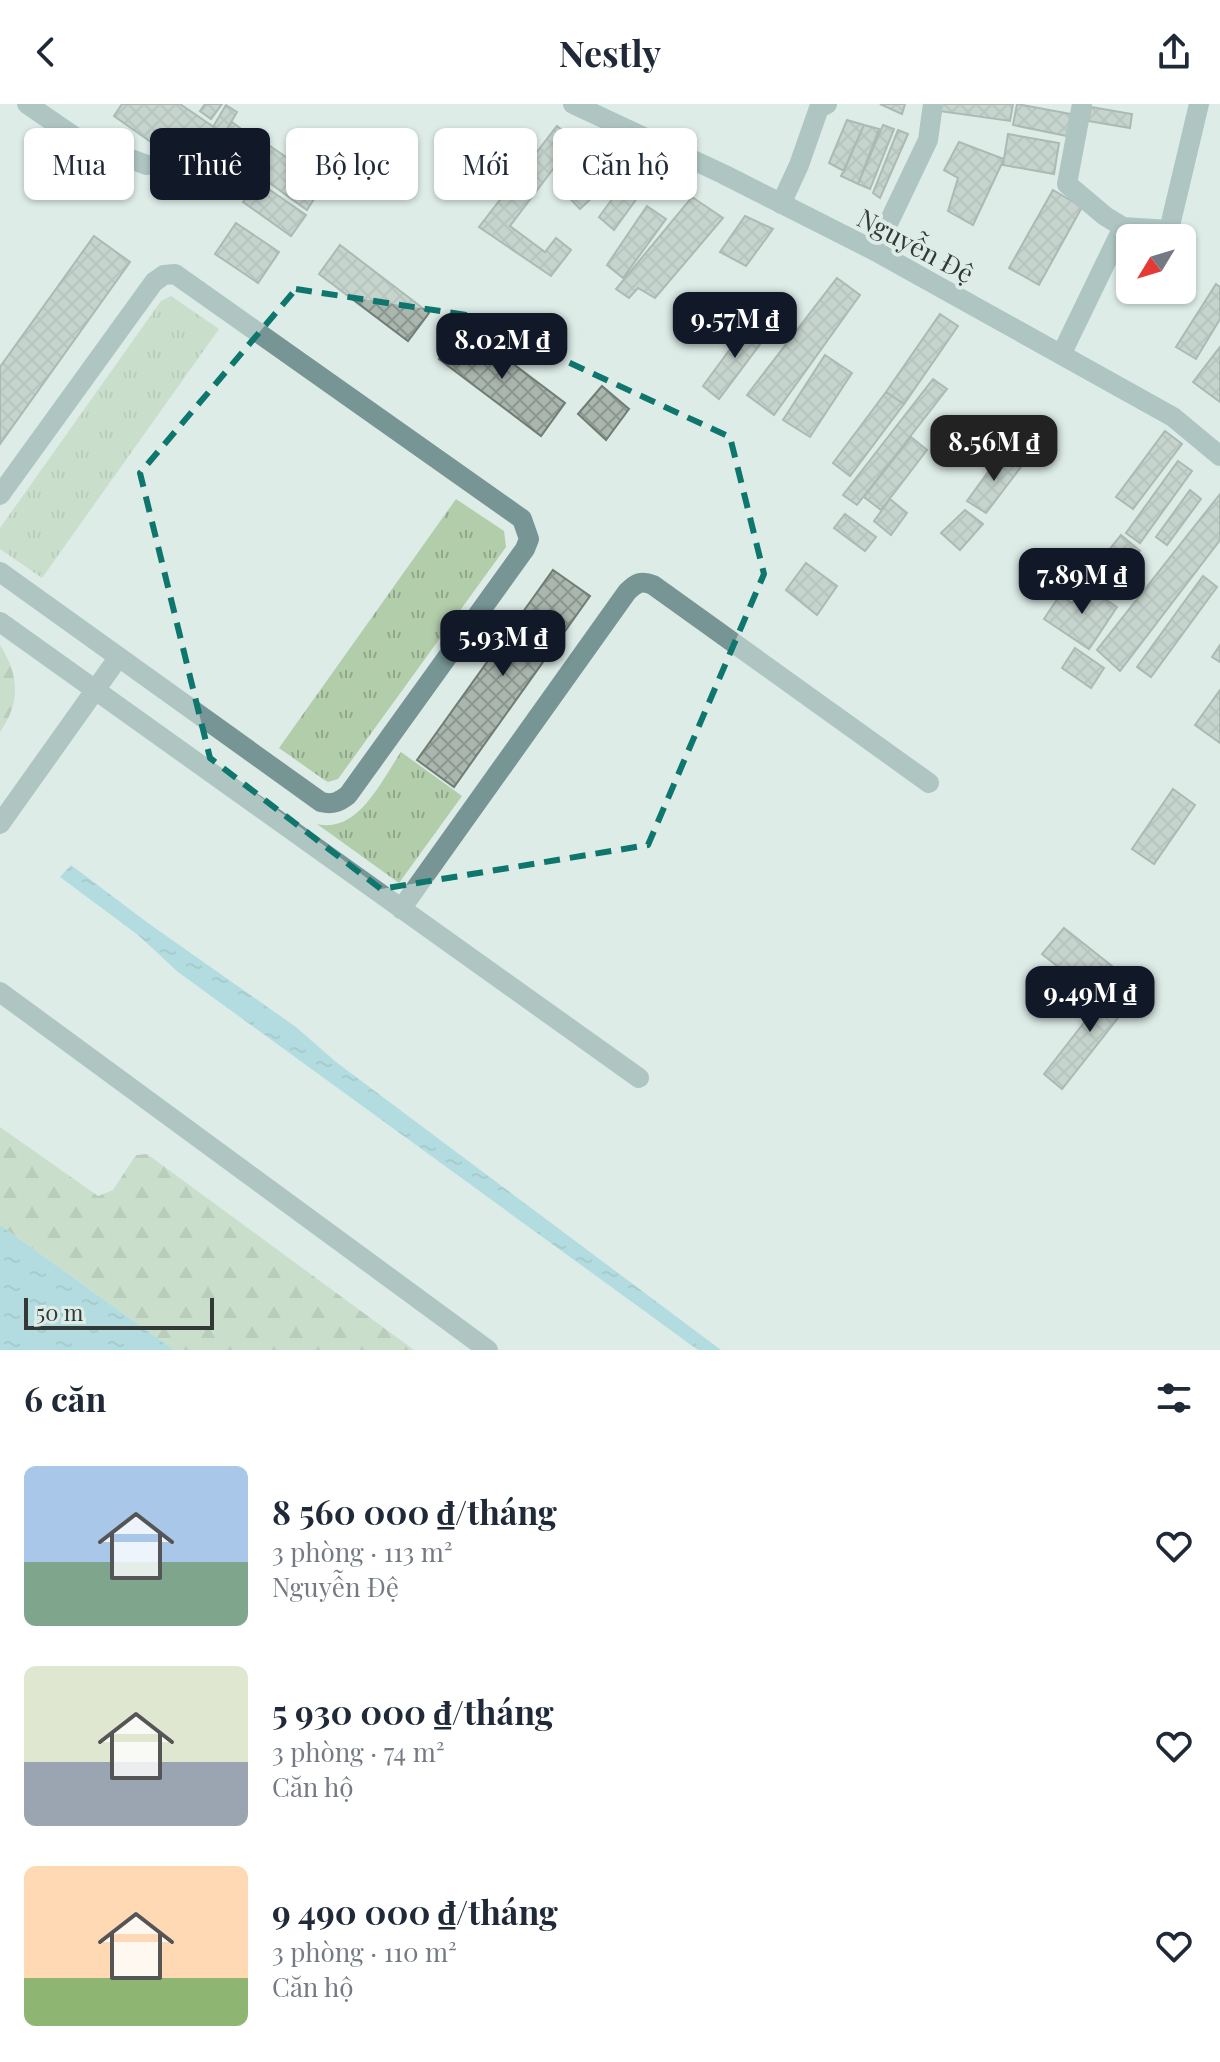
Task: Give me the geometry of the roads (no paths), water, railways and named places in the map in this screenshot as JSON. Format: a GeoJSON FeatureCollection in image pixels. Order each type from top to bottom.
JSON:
{"type":"FeatureCollection","features":[{"type":"Feature","properties":{"kind":"street"},"geometry":{"type":"LineString","coordinates":[[27,104],[81,141],[147,165]]}},
{"type":"Feature","properties":{"kind":"street","name":"Nguyễn Đệ"},"geometry":{"type":"LineString","coordinates":[[573,104],[599,109],[875,251],[1173,417],[1220,456]]}},
{"type":"Feature","properties":{"kind":"street"},"geometry":{"type":"LineString","coordinates":[[781,204],[819,108],[827,104]]}},
{"type":"Feature","properties":{"kind":"street"},"geometry":{"type":"LineString","coordinates":[[875,251],[928,140],[933,104]]}},
{"type":"Feature","properties":{"kind":"street"},"geometry":{"type":"LineString","coordinates":[[1082,104],[1067,184],[1118,224]]}},
{"type":"Feature","properties":{"kind":"street"},"geometry":{"type":"LineString","coordinates":[[1170,224],[1199,104]]}},
{"type":"Feature","properties":{"kind":"street"},"geometry":{"type":"LineString","coordinates":[[1062,353],[1116,241]]}},
{"type":"Feature","properties":{"kind":"street"},"geometry":{"type":"LineString","coordinates":[[0,495],[154,282],[164,275],[175,274],[522,519],[529,539],[525,549],[348,795],[340,802],[329,804],[321,802],[0,572]]}},
{"type":"Feature","properties":{"kind":"street"},"geometry":{"type":"LineString","coordinates":[[401,909],[627,592],[643,581],[653,585],[929,783]]}},
{"type":"Feature","properties":{"kind":"street"},"geometry":{"type":"LineString","coordinates":[[0,622],[639,1078]]}},
{"type":"Feature","properties":{"kind":"street"},"geometry":{"type":"LineString","coordinates":[[0,824],[118,658]]}},
{"type":"Feature","properties":{"kind":"street"},"geometry":{"type":"LineString","coordinates":[[0,992],[488,1350]]}},
{"type":"Feature","properties":{"kind":"water"},"geometry":{"type":"Polygon","coordinates":[[[71,865],[296,1027],[336,1062],[721,1350],[698,1350],[178,972],[138,935],[60,877],[71,865]]]}},
{"type":"Feature","properties":{"kind":"water"},"geometry":{"type":"Polygon","coordinates":[[[0,1225],[174,1350],[0,1350],[0,1225]]]}}]}
